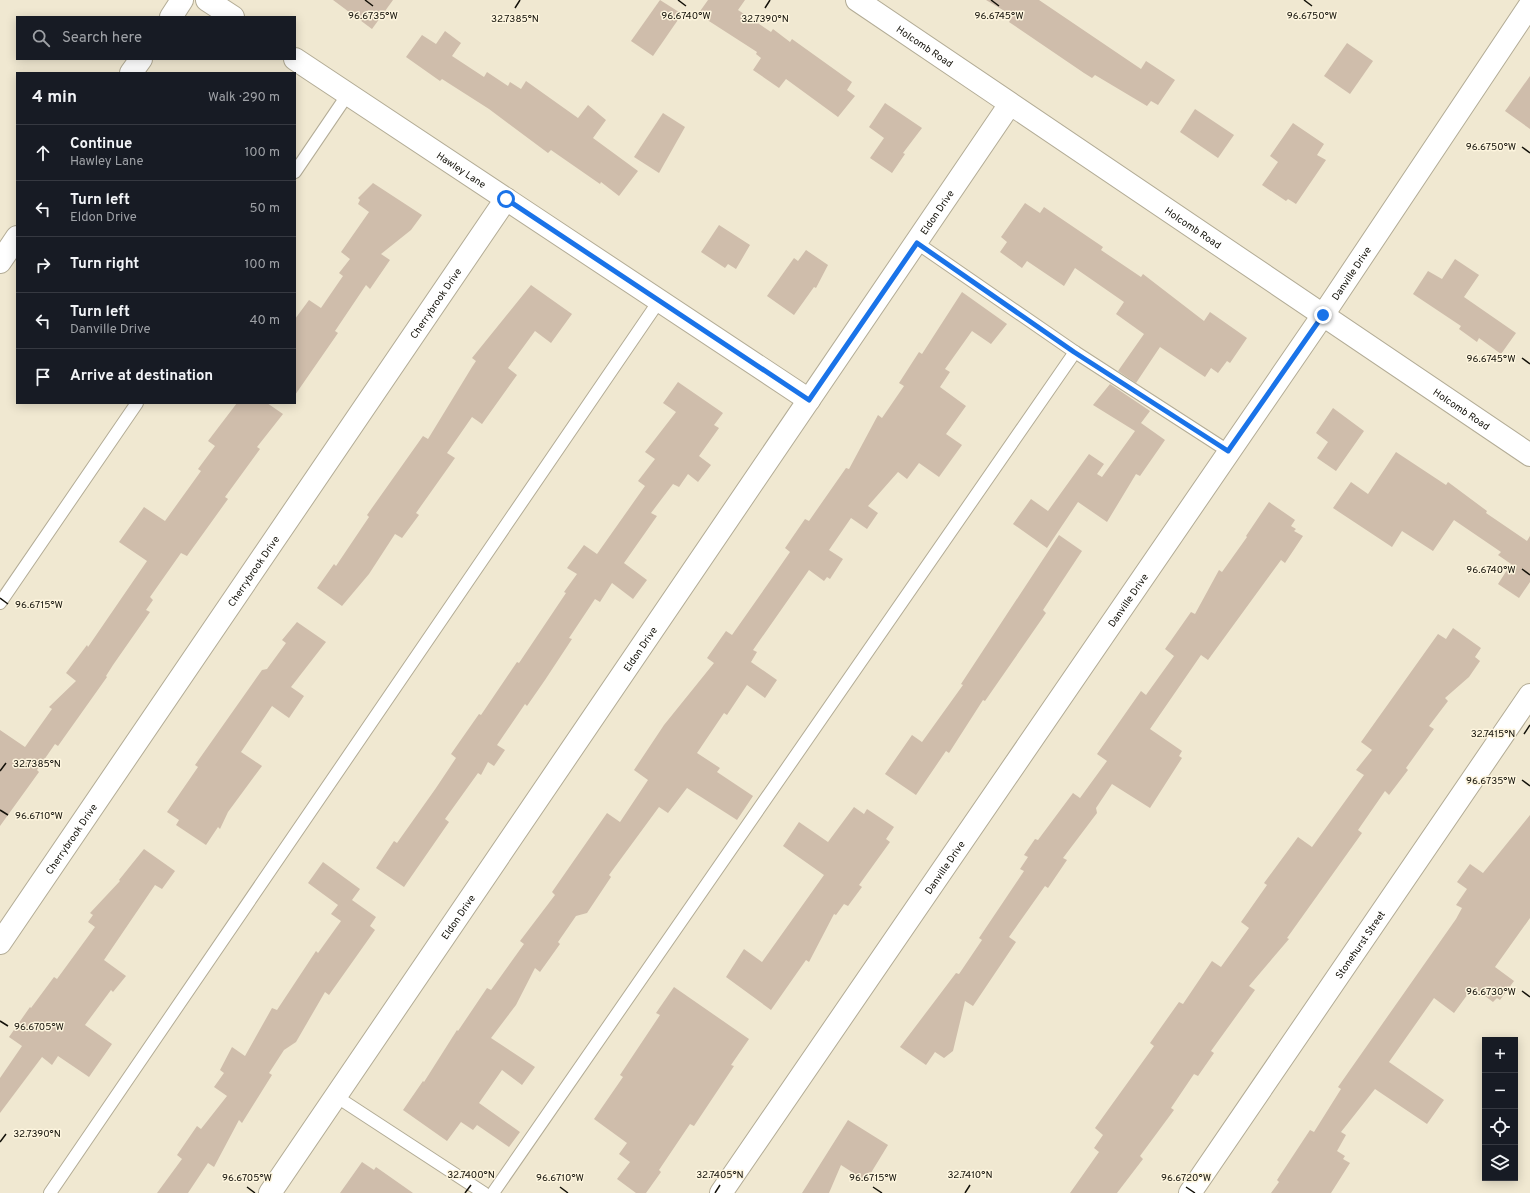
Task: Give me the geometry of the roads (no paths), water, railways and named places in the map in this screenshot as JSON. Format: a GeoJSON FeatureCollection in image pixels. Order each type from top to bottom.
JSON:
{"type":"FeatureCollection","features":[{"type":"Feature","properties":{"kind":"street"},"geometry":{"type":"LineString","coordinates":[[171,16],[182,0]]}},
{"type":"Feature","properties":{"kind":"street"},"geometry":{"type":"LineString","coordinates":[[207,0],[231,16]]}},
{"type":"Feature","properties":{"kind":"street","name":"Holcomb Road"},"geometry":{"type":"LineString","coordinates":[[860,1],[1530,455]]}},
{"type":"Feature","properties":{"kind":"street","name":"Danville Drive"},"geometry":{"type":"LineString","coordinates":[[721,1193],[1228,451],[1323,315],[1528,12]]}},
{"type":"Feature","properties":{"kind":"street"},"geometry":{"type":"LineString","coordinates":[[133,72],[140,60]]}},
{"type":"Feature","properties":{"kind":"street","name":"Hawley Lane"},"geometry":{"type":"LineString","coordinates":[[296,60],[809,400]]}},
{"type":"Feature","properties":{"kind":"street","name":"Eldon Drive"},"geometry":{"type":"LineString","coordinates":[[270,1193],[337,1097],[1010,104]]}},
{"type":"Feature","properties":{"kind":"street","name":"Cherrybrook Drive"},"geometry":{"type":"LineString","coordinates":[[0,943],[506,199]]}},
{"type":"Feature","properties":{"kind":"street"},"geometry":{"type":"LineString","coordinates":[[0,262],[16,238]]}},
{"type":"Feature","properties":{"kind":"street","name":"Stonehurst Street"},"geometry":{"type":"LineString","coordinates":[[1190,1193],[1530,696]]}},
{"type":"Feature","properties":{"kind":"lane"},"geometry":{"type":"LineString","coordinates":[[296,171],[348,94]]}},
{"type":"Feature","properties":{"kind":"lane"},"geometry":{"type":"LineString","coordinates":[[917,243],[1074,352],[1228,451]]}},
{"type":"Feature","properties":{"kind":"lane"},"geometry":{"type":"LineString","coordinates":[[50,1193],[659,301]]}},
{"type":"Feature","properties":{"kind":"lane"},"geometry":{"type":"LineString","coordinates":[[493,1193],[1074,352]]}},
{"type":"Feature","properties":{"kind":"lane"},"geometry":{"type":"LineString","coordinates":[[0,603],[136,404]]}},
{"type":"Feature","properties":{"kind":"lane"},"geometry":{"type":"LineString","coordinates":[[337,1097],[484,1193]]}}]}
